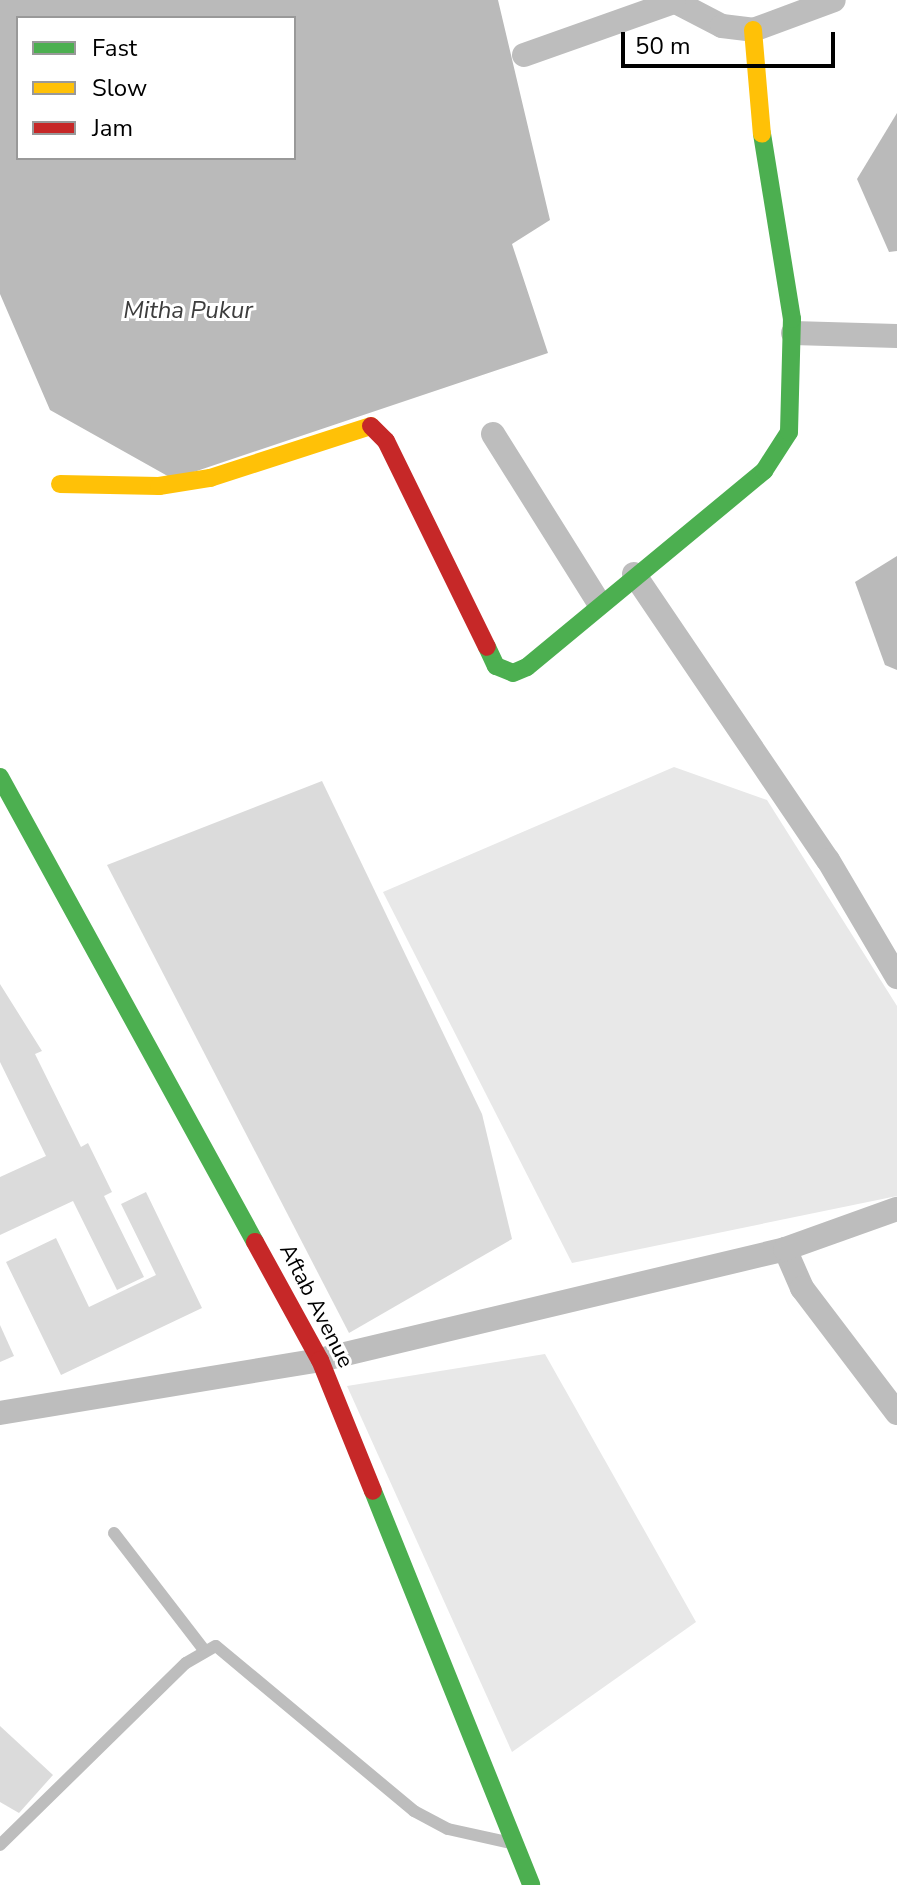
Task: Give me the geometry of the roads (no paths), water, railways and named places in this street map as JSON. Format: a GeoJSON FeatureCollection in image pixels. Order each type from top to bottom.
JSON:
{"type":"FeatureCollection","features":[{"type":"Feature","properties":{"kind":"street"},"geometry":{"type":"LineString","coordinates":[[524,55],[673,1],[722,26],[753,30],[834,0]]}},
{"type":"Feature","properties":{"kind":"street"},"geometry":{"type":"LineString","coordinates":[[60,484],[159,486],[210,478],[371,426],[386,441],[496,666],[513,673],[527,667],[599,603],[781,453],[791,418],[793,333],[759,128],[753,30]]}},
{"type":"Feature","properties":{"kind":"street"},"geometry":{"type":"LineString","coordinates":[[793,333],[897,336]]}},
{"type":"Feature","properties":{"kind":"street"},"geometry":{"type":"LineString","coordinates":[[493,434],[599,603]]}},
{"type":"Feature","properties":{"kind":"street"},"geometry":{"type":"LineString","coordinates":[[634,574],[828,860],[897,977]]}},
{"type":"Feature","properties":{"kind":"street","name":"Aftab Avenue"},"geometry":{"type":"LineString","coordinates":[[0,777],[320,1360],[531,1885]]}},
{"type":"Feature","properties":{"kind":"street"},"geometry":{"type":"LineString","coordinates":[[0,1413],[320,1360],[785,1249],[897,1209]]}},
{"type":"Feature","properties":{"kind":"street"},"geometry":{"type":"LineString","coordinates":[[785,1249],[802,1288],[897,1413]]}},
{"type":"Feature","properties":{"kind":"lane"},"geometry":{"type":"LineString","coordinates":[[114,1533],[204,1650]]}},
{"type":"Feature","properties":{"kind":"lane"},"geometry":{"type":"LineString","coordinates":[[0,1845],[204,1650],[231,1651],[414,1811],[448,1829],[514,1844]]}},
{"type":"Feature","properties":{"kind":"water","name":"Mitha Pukur"},"geometry":{"type":"Polygon","coordinates":[[[0,0],[498,0],[550,220],[512,244],[548,353],[173,479],[50,410],[0,294],[0,0]]]}},
{"type":"Feature","properties":{"kind":"water"},"geometry":{"type":"Polygon","coordinates":[[[897,113],[897,251],[889,252],[857,179],[897,113]]]}},
{"type":"Feature","properties":{"kind":"water"},"geometry":{"type":"Polygon","coordinates":[[[897,556],[897,670],[885,665],[855,582],[897,556]]]}}]}
